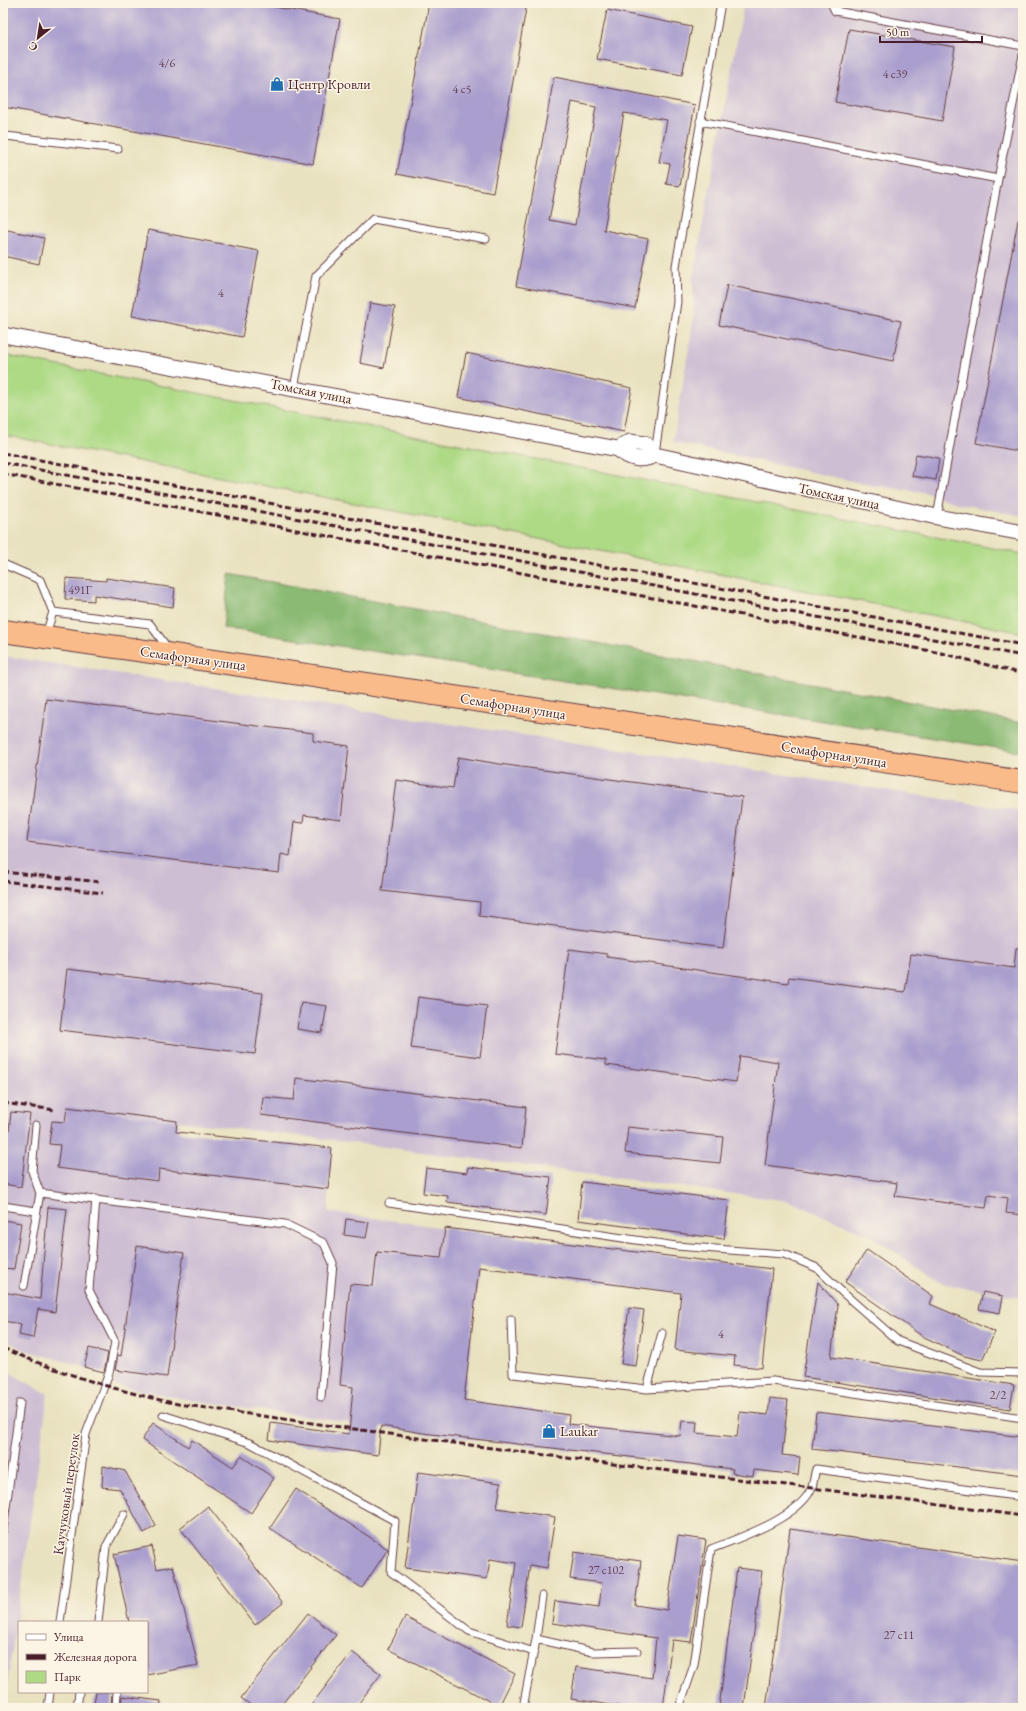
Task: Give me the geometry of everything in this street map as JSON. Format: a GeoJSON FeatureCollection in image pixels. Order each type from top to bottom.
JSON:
{"type":"FeatureCollection","features":[{"type":"Feature","properties":{"kind":"highway","name":"Семафорная улица"},"geometry":{"type":"LineString","coordinates":[[3,631],[1023,782]]}},
{"type":"Feature","properties":{"kind":"street","name":"Томская улица"},"geometry":{"type":"LineString","coordinates":[[3,335],[618,449],[630,442],[645,444],[655,455],[937,517],[1023,533]]}},
{"type":"Feature","properties":{"kind":"lane"},"geometry":{"type":"LineString","coordinates":[[655,455],[677,302],[676,266],[721,3]]}},
{"type":"Feature","properties":{"kind":"lane"},"geometry":{"type":"LineString","coordinates":[[831,3],[834,11]]}},
{"type":"Feature","properties":{"kind":"lane"},"geometry":{"type":"LineString","coordinates":[[834,11],[837,3]]}},
{"type":"Feature","properties":{"kind":"lane"},"geometry":{"type":"LineString","coordinates":[[834,11],[1023,46]]}},
{"type":"Feature","properties":{"kind":"lane"},"geometry":{"type":"LineString","coordinates":[[937,517],[998,179],[1023,55]]}},
{"type":"Feature","properties":{"kind":"lane"},"geometry":{"type":"LineString","coordinates":[[700,121],[998,179]]}},
{"type":"Feature","properties":{"kind":"lane"},"geometry":{"type":"LineString","coordinates":[[3,138],[6,136],[118,149]]}},
{"type":"Feature","properties":{"kind":"lane"},"geometry":{"type":"LineString","coordinates":[[294,388],[316,276],[373,219],[486,239]]}},
{"type":"Feature","properties":{"kind":"lane"},"geometry":{"type":"LineString","coordinates":[[3,564],[40,580],[53,612],[45,637]]}},
{"type":"Feature","properties":{"kind":"lane"},"geometry":{"type":"LineString","coordinates":[[53,612],[150,624],[173,655]]}},
{"type":"Feature","properties":{"kind":"lane"},"geometry":{"type":"LineString","coordinates":[[24,1286],[40,1193],[32,1170],[36,1125]]}},
{"type":"Feature","properties":{"kind":"lane"},"geometry":{"type":"LineString","coordinates":[[40,1193],[285,1224],[324,1243],[333,1263],[321,1398]]}},
{"type":"Feature","properties":{"kind":"lane","name":"Каучуковый переулок"},"geometry":{"type":"LineString","coordinates":[[60,1621],[86,1434],[109,1374],[115,1342],[89,1290],[96,1199]]}},
{"type":"Feature","properties":{"kind":"lane"},"geometry":{"type":"LineString","coordinates":[[389,1203],[676,1246],[784,1254],[817,1268],[842,1292],[898,1340],[980,1372],[1023,1373]]}},
{"type":"Feature","properties":{"kind":"lane"},"geometry":{"type":"LineString","coordinates":[[3,1206],[36,1211]]}},
{"type":"Feature","properties":{"kind":"lane"},"geometry":{"type":"LineString","coordinates":[[511,1319],[513,1374],[647,1388],[773,1382],[1023,1418]]}},
{"type":"Feature","properties":{"kind":"lane"},"geometry":{"type":"LineString","coordinates":[[647,1388],[662,1333]]}},
{"type":"Feature","properties":{"kind":"lane"},"geometry":{"type":"LineString","coordinates":[[3,1530],[20,1403]]}},
{"type":"Feature","properties":{"kind":"lane"},"geometry":{"type":"LineString","coordinates":[[163,1415],[250,1443],[395,1521],[391,1572],[470,1631],[534,1652]]}},
{"type":"Feature","properties":{"kind":"lane"},"geometry":{"type":"LineString","coordinates":[[679,1708],[694,1665],[711,1549],[773,1524],[798,1505],[804,1500],[812,1488],[816,1469],[1023,1497]]}},
{"type":"Feature","properties":{"kind":"lane"},"geometry":{"type":"LineString","coordinates":[[98,1621],[106,1547],[124,1514]]}},
{"type":"Feature","properties":{"kind":"lane"},"geometry":{"type":"LineString","coordinates":[[523,1708],[534,1652],[542,1596]]}},
{"type":"Feature","properties":{"kind":"lane"},"geometry":{"type":"LineString","coordinates":[[536,1639],[593,1652],[637,1650]]}},
{"type":"Feature","properties":{"kind":"lane"},"geometry":{"type":"LineString","coordinates":[[48,1708],[50,1693]]}},
{"type":"Feature","properties":{"kind":"lane"},"geometry":{"type":"LineString","coordinates":[[77,1708],[79,1693]]}},
{"type":"Feature","properties":{"kind":"lane"},"geometry":{"type":"LineString","coordinates":[[116,1708],[117,1693]]}},
{"type":"Feature","properties":{"kind":"shaded area"},"geometry":{"type":"Polygon","coordinates":[[[744,3],[1023,3],[1023,516],[959,504],[924,492],[870,485],[673,442],[694,317],[693,277],[744,3]]]}},
{"type":"Feature","properties":{"kind":"shaded area"},"geometry":{"type":"Polygon","coordinates":[[[3,656],[1023,811],[1023,1298],[941,1283],[871,1236],[789,1201],[333,1140],[178,1121],[181,1132],[332,1148],[328,1189],[329,1212],[445,1228],[423,1433],[191,1400],[114,1385],[115,1375],[24,1350],[3,1339],[3,656]]]}},
{"type":"Feature","properties":{"kind":"shaded area"},"geometry":{"type":"Polygon","coordinates":[[[3,1369],[48,1394],[4,1708],[3,1708],[3,1369]]]}},
{"type":"Feature","properties":{"kind":"green space"},"geometry":{"type":"Polygon","coordinates":[[[3,355],[1023,554],[1023,633],[3,435],[3,355]]]}},
{"type":"Feature","properties":{"kind":"green space"},"geometry":{"type":"Polygon","coordinates":[[[229,574],[1023,723],[1023,752],[223,628],[229,574]]]}},
{"type":"Feature","properties":{"kind":"building"},"geometry":{"type":"Polygon","coordinates":[[[3,3],[253,3],[340,19],[313,164],[3,107],[3,3]]]}},
{"type":"Feature","properties":{"kind":"building"},"geometry":{"type":"Polygon","coordinates":[[[429,3],[527,3],[493,193],[397,174],[429,3]]]}},
{"type":"Feature","properties":{"kind":"building"},"geometry":{"type":"Polygon","coordinates":[[[607,10],[692,27],[682,75],[597,59],[607,10]]]}},
{"type":"Feature","properties":{"kind":"building"},"geometry":{"type":"Polygon","coordinates":[[[849,29],[955,47],[942,121],[835,102],[849,29]]]}},
{"type":"Feature","properties":{"kind":"building"},"geometry":{"type":"Polygon","coordinates":[[[554,77],[695,105],[680,186],[666,184],[670,164],[659,162],[667,120],[624,113],[604,230],[648,239],[635,308],[516,286],[554,77]],[[572,102],[549,220],[575,225],[596,107],[572,102]]]}},
{"type":"Feature","properties":{"kind":"building"},"geometry":{"type":"Polygon","coordinates":[[[1018,220],[1023,221],[1023,452],[976,443],[1018,220]]]}},
{"type":"Feature","properties":{"kind":"building"},"geometry":{"type":"Polygon","coordinates":[[[3,229],[44,238],[39,264],[3,256],[3,229]]]}},
{"type":"Feature","properties":{"kind":"building"},"geometry":{"type":"Polygon","coordinates":[[[148,230],[259,251],[242,337],[132,316],[148,230]]]}},
{"type":"Feature","properties":{"kind":"building"},"geometry":{"type":"Polygon","coordinates":[[[727,285],[901,321],[893,361],[719,325],[727,285]]]}},
{"type":"Feature","properties":{"kind":"building"},"geometry":{"type":"Polygon","coordinates":[[[370,303],[395,307],[384,368],[360,363],[370,303]]]}},
{"type":"Feature","properties":{"kind":"building"},"geometry":{"type":"Polygon","coordinates":[[[466,353],[632,388],[624,432],[458,397],[466,353]]]}},
{"type":"Feature","properties":{"kind":"building"},"geometry":{"type":"Polygon","coordinates":[[[916,454],[939,458],[936,480],[912,476],[916,454]]]}},
{"type":"Feature","properties":{"kind":"building"},"geometry":{"type":"Polygon","coordinates":[[[66,578],[106,581],[106,578],[175,588],[173,607],[94,595],[94,601],[65,599],[66,578]]]}},
{"type":"Feature","properties":{"kind":"building"},"geometry":{"type":"Polygon","coordinates":[[[46,699],[313,733],[313,741],[349,746],[341,820],[304,815],[303,823],[294,822],[290,856],[281,854],[279,873],[27,842],[46,699]]]}},
{"type":"Feature","properties":{"kind":"building"},"geometry":{"type":"Polygon","coordinates":[[[458,757],[499,764],[742,797],[723,948],[479,916],[480,902],[382,891],[396,780],[453,788],[458,757]]]}},
{"type":"Feature","properties":{"kind":"building"},"geometry":{"type":"Polygon","coordinates":[[[1016,948],[1023,948],[1023,1215],[1006,1213],[1008,1198],[988,1195],[986,1208],[895,1196],[897,1183],[765,1165],[778,1062],[740,1056],[736,1082],[606,1065],[606,1060],[555,1054],[569,949],[607,954],[607,957],[788,983],[789,977],[905,992],[911,954],[1014,968],[1016,948]]]}},
{"type":"Feature","properties":{"kind":"building"},"geometry":{"type":"Polygon","coordinates":[[[67,969],[263,993],[255,1054],[60,1030],[67,969]]]}},
{"type":"Feature","properties":{"kind":"building"},"geometry":{"type":"Polygon","coordinates":[[[418,997],[487,1006],[480,1057],[411,1048],[418,997]]]}},
{"type":"Feature","properties":{"kind":"building"},"geometry":{"type":"Polygon","coordinates":[[[301,1002],[327,1006],[322,1033],[297,1029],[301,1002]]]}},
{"type":"Feature","properties":{"kind":"building"},"geometry":{"type":"Polygon","coordinates":[[[296,1078],[526,1107],[522,1148],[261,1115],[263,1097],[294,1100],[296,1078]]]}},
{"type":"Feature","properties":{"kind":"building"},"geometry":{"type":"Polygon","coordinates":[[[67,1107],[177,1121],[176,1132],[332,1148],[328,1189],[159,1169],[158,1181],[57,1168],[60,1145],[49,1144],[52,1121],[65,1122],[67,1107]]]}},
{"type":"Feature","properties":{"kind":"building"},"geometry":{"type":"Polygon","coordinates":[[[11,1112],[30,1114],[21,1187],[3,1184],[3,1130],[9,1131],[11,1112]]]}},
{"type":"Feature","properties":{"kind":"building"},"geometry":{"type":"Polygon","coordinates":[[[628,1127],[723,1137],[720,1163],[625,1153],[628,1127]]]}},
{"type":"Feature","properties":{"kind":"building"},"geometry":{"type":"Polygon","coordinates":[[[468,1167],[551,1177],[546,1215],[463,1205],[447,1202],[448,1196],[423,1193],[426,1168],[467,1173],[468,1167]]]}},
{"type":"Feature","properties":{"kind":"building"},"geometry":{"type":"Polygon","coordinates":[[[582,1182],[729,1200],[724,1239],[578,1220],[582,1182]]]}},
{"type":"Feature","properties":{"kind":"building"},"geometry":{"type":"Polygon","coordinates":[[[48,1207],[67,1209],[55,1312],[38,1309],[33,1338],[19,1335],[21,1324],[3,1321],[3,1292],[40,1299],[48,1207]]]}},
{"type":"Feature","properties":{"kind":"building"},"geometry":{"type":"Polygon","coordinates":[[[346,1219],[369,1222],[366,1238],[344,1235],[346,1219]]]}},
{"type":"Feature","properties":{"kind":"building"},"geometry":{"type":"Polygon","coordinates":[[[3,1220],[21,1223],[14,1269],[3,1268],[3,1220]]]}},
{"type":"Feature","properties":{"kind":"building"},"geometry":{"type":"Polygon","coordinates":[[[445,1228],[772,1269],[762,1368],[734,1365],[735,1356],[675,1350],[681,1293],[479,1267],[464,1400],[569,1415],[568,1424],[680,1436],[682,1421],[697,1422],[696,1433],[737,1437],[740,1412],[768,1415],[770,1398],[788,1400],[782,1455],[800,1457],[798,1475],[754,1470],[753,1476],[732,1473],[733,1469],[423,1433],[381,1426],[378,1455],[269,1440],[271,1423],[349,1434],[353,1387],[340,1385],[350,1284],[373,1286],[377,1252],[441,1258],[445,1228]]]}},
{"type":"Feature","properties":{"kind":"building"},"geometry":{"type":"Polygon","coordinates":[[[137,1246],[184,1253],[167,1377],[115,1370],[118,1355],[121,1356],[137,1246]]]}},
{"type":"Feature","properties":{"kind":"building"},"geometry":{"type":"Polygon","coordinates":[[[867,1250],[933,1296],[930,1304],[995,1332],[982,1360],[964,1356],[922,1336],[845,1282],[867,1250]]]}},
{"type":"Feature","properties":{"kind":"building"},"geometry":{"type":"Polygon","coordinates":[[[818,1282],[838,1305],[831,1357],[1014,1385],[1010,1409],[803,1377],[818,1282]]]}},
{"type":"Feature","properties":{"kind":"building"},"geometry":{"type":"Polygon","coordinates":[[[983,1292],[1003,1296],[1000,1313],[979,1309],[983,1292]]]}},
{"type":"Feature","properties":{"kind":"building"},"geometry":{"type":"Polygon","coordinates":[[[629,1308],[644,1310],[636,1366],[621,1364],[629,1308]]]}},
{"type":"Feature","properties":{"kind":"building"},"geometry":{"type":"Polygon","coordinates":[[[89,1348],[108,1353],[104,1372],[84,1367],[89,1348]]]}},
{"type":"Feature","properties":{"kind":"building"},"geometry":{"type":"Polygon","coordinates":[[[816,1412],[1023,1437],[1023,1475],[812,1449],[816,1412]]]}},
{"type":"Feature","properties":{"kind":"building"},"geometry":{"type":"Polygon","coordinates":[[[153,1423],[188,1447],[192,1440],[233,1467],[241,1456],[274,1478],[251,1513],[142,1440],[153,1423]]]}},
{"type":"Feature","properties":{"kind":"building"},"geometry":{"type":"Polygon","coordinates":[[[103,1466],[125,1471],[156,1526],[144,1533],[120,1489],[102,1487],[103,1466]]]}},
{"type":"Feature","properties":{"kind":"building"},"geometry":{"type":"Polygon","coordinates":[[[418,1472],[501,1483],[497,1508],[555,1517],[547,1568],[530,1565],[521,1627],[507,1625],[516,1563],[490,1559],[487,1579],[405,1568],[418,1472]]]}},
{"type":"Feature","properties":{"kind":"building"},"geometry":{"type":"Polygon","coordinates":[[[296,1489],[388,1549],[362,1588],[270,1528],[296,1489]]]}},
{"type":"Feature","properties":{"kind":"building"},"geometry":{"type":"Polygon","coordinates":[[[208,1506],[283,1603],[255,1625],[180,1528],[208,1506]]]}},
{"type":"Feature","properties":{"kind":"building"},"geometry":{"type":"Polygon","coordinates":[[[790,1529],[1023,1562],[1023,1708],[766,1708],[790,1529]]]}},
{"type":"Feature","properties":{"kind":"building"},"geometry":{"type":"Polygon","coordinates":[[[678,1536],[706,1540],[691,1642],[672,1640],[663,1708],[632,1708],[571,1699],[576,1667],[652,1678],[656,1638],[552,1623],[555,1601],[599,1607],[602,1583],[570,1579],[574,1552],[641,1561],[635,1605],[667,1610],[678,1536]]]}},
{"type":"Feature","properties":{"kind":"building"},"geometry":{"type":"Polygon","coordinates":[[[152,1546],[157,1569],[173,1566],[198,1665],[148,1675],[148,1621],[129,1621],[114,1554],[152,1546]]]}},
{"type":"Feature","properties":{"kind":"building"},"geometry":{"type":"Polygon","coordinates":[[[737,1568],[762,1571],[744,1708],[719,1708],[737,1568]]]}},
{"type":"Feature","properties":{"kind":"building"},"geometry":{"type":"Polygon","coordinates":[[[308,1613],[336,1635],[279,1708],[255,1708],[241,1698],[308,1613]]]}},
{"type":"Feature","properties":{"kind":"building"},"geometry":{"type":"Polygon","coordinates":[[[405,1617],[515,1674],[499,1706],[388,1649],[405,1617]]]}},
{"type":"Feature","properties":{"kind":"building"},"geometry":{"type":"Polygon","coordinates":[[[352,1652],[381,1674],[355,1708],[309,1708],[352,1652]]]}},
{"type":"Feature","properties":{"kind":"building"},"geometry":{"type":"Polygon","coordinates":[[[96,1693],[112,1693],[111,1708],[93,1708],[96,1693]]]}},
{"type":"Feature","properties":{"kind":"building"},"geometry":{"type":"Polygon","coordinates":[[[122,1696],[161,1701],[160,1708],[121,1708],[122,1696]]]}},
{"type":"Feature","properties":{"kind":"railway"},"geometry":{"type":"LineString","coordinates":[[3,453],[1023,645]]}},
{"type":"Feature","properties":{"kind":"railway"},"geometry":{"type":"LineString","coordinates":[[3,463],[1023,656]]}},
{"type":"Feature","properties":{"kind":"railway"},"geometry":{"type":"LineString","coordinates":[[3,474],[941,653],[1023,674]]}},
{"type":"Feature","properties":{"kind":"railway"},"geometry":{"type":"LineString","coordinates":[[3,872],[101,882]]}},
{"type":"Feature","properties":{"kind":"railway"},"geometry":{"type":"LineString","coordinates":[[3,881],[103,893]]}},
{"type":"Feature","properties":{"kind":"railway"},"geometry":{"type":"LineString","coordinates":[[3,1103],[55,1110]]}},
{"type":"Feature","properties":{"kind":"railway"},"geometry":{"type":"LineString","coordinates":[[3,1348],[67,1373],[133,1393],[178,1404],[620,1465],[812,1488],[1023,1516]]}},
{"type":"Feature","properties":{"kind":"place","name":"Центр Кровли"},"geometry":{"type":"Point","coordinates":[277,84]}},
{"type":"Feature","properties":{"kind":"place","name":"Laukar"},"geometry":{"type":"Point","coordinates":[549,1431]}}]}
